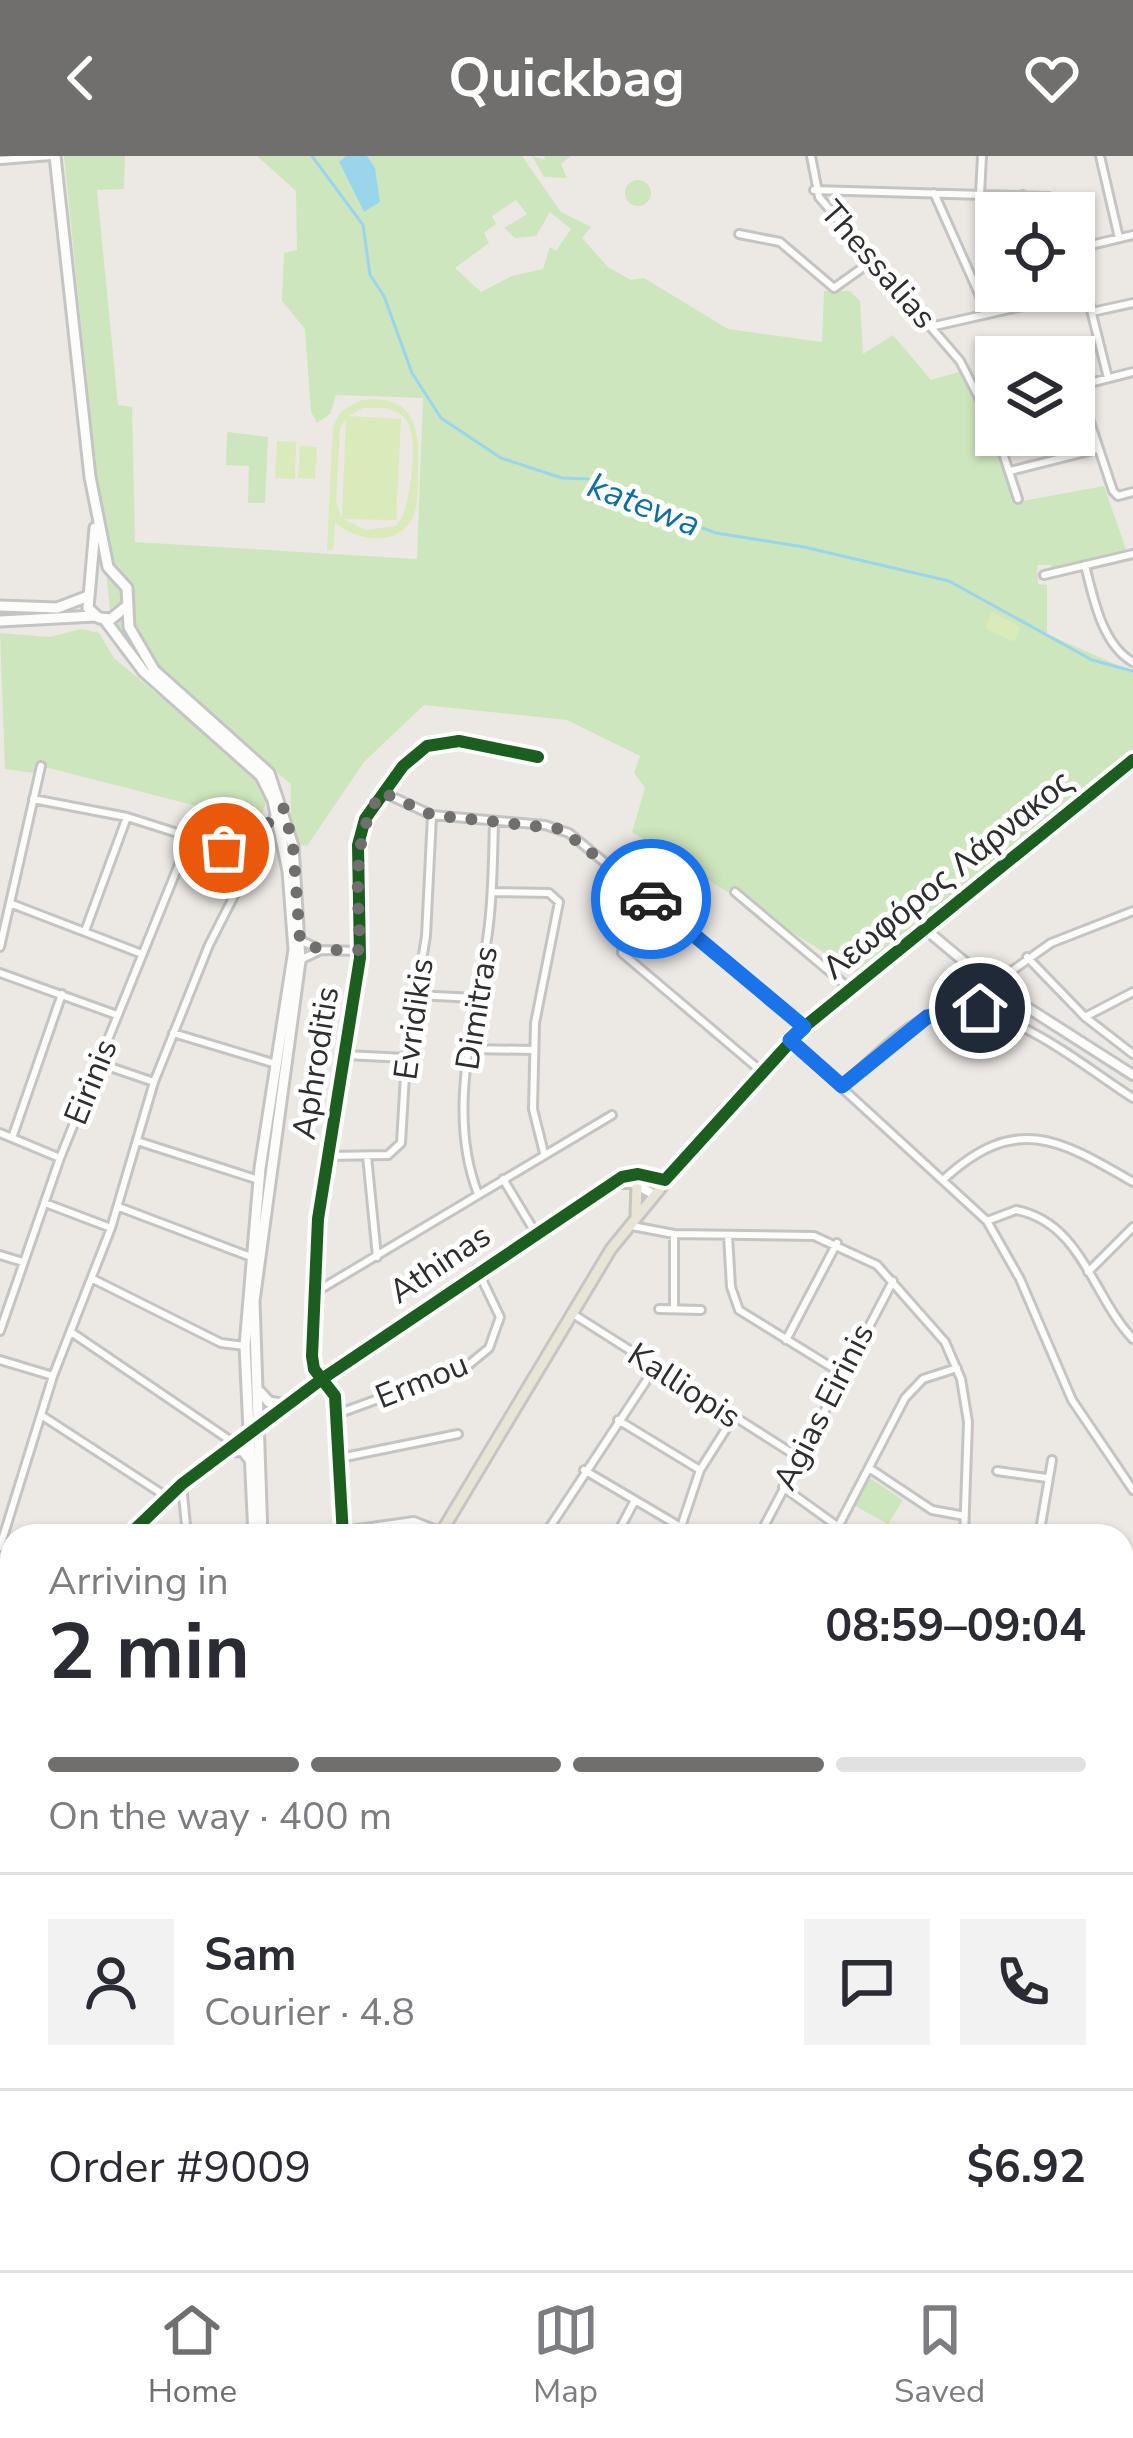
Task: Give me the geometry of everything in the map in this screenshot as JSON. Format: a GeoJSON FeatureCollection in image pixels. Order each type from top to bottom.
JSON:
{"type":"FeatureCollection","features":[{"type":"Feature","properties":{"kind":"main road"},"geometry":{"type":"LineString","coordinates":[[0,606],[52,609],[86,597],[91,584],[96,521],[53,156]]}},
{"type":"Feature","properties":{"kind":"main road"},"geometry":{"type":"LineString","coordinates":[[96,521],[115,577],[128,588],[129,626],[154,670],[269,773],[293,846],[300,961],[256,1260],[256,1382],[250,1460],[257,1524]]}},
{"type":"Feature","properties":{"kind":"main road"},"geometry":{"type":"LineString","coordinates":[[91,584],[115,577]]}},
{"type":"Feature","properties":{"kind":"main road"},"geometry":{"type":"LineString","coordinates":[[86,597],[145,672],[261,776],[280,810],[294,950],[250,1257],[245,1346],[257,1524]]}},
{"type":"Feature","properties":{"kind":"main road"},"geometry":{"type":"LineString","coordinates":[[0,621],[117,617],[128,605]]}},
{"type":"Feature","properties":{"kind":"main road","name":"Λεωφόρος Λάρνακος"},"geometry":{"type":"LineString","coordinates":[[447,1524],[631,1223],[761,1072],[849,988],[1133,760]]}},
{"type":"Feature","properties":{"kind":"main road"},"geometry":{"type":"LineString","coordinates":[[631,1223],[638,1185]]}},
{"type":"Feature","properties":{"kind":"main road"},"geometry":{"type":"LineString","coordinates":[[256,1382],[262,1397],[287,1406]]}},
{"type":"Feature","properties":{"kind":"main road"},"geometry":{"type":"LineString","coordinates":[[230,1446],[243,1450],[250,1460]]}},
{"type":"Feature","properties":{"kind":"street"},"geometry":{"type":"LineString","coordinates":[[1,160],[53,156]]}},
{"type":"Feature","properties":{"kind":"street","name":"Thessalias"},"geometry":{"type":"LineString","coordinates":[[811,156],[814,190],[975,384]]}},
{"type":"Feature","properties":{"kind":"street"},"geometry":{"type":"LineString","coordinates":[[980,192],[982,156]]}},
{"type":"Feature","properties":{"kind":"street"},"geometry":{"type":"LineString","coordinates":[[1100,156],[1119,238]]}},
{"type":"Feature","properties":{"kind":"street"},"geometry":{"type":"LineString","coordinates":[[814,190],[975,194]]}},
{"type":"Feature","properties":{"kind":"street"},"geometry":{"type":"LineString","coordinates":[[934,193],[988,314]]}},
{"type":"Feature","properties":{"kind":"street"},"geometry":{"type":"LineString","coordinates":[[739,234],[780,242],[834,288],[872,261]]}},
{"type":"Feature","properties":{"kind":"street"},"geometry":{"type":"LineString","coordinates":[[1095,244],[1133,235]]}},
{"type":"Feature","properties":{"kind":"street"},"geometry":{"type":"LineString","coordinates":[[1095,308],[1133,303]]}},
{"type":"Feature","properties":{"kind":"street"},"geometry":{"type":"LineString","coordinates":[[930,326],[997,312]]}},
{"type":"Feature","properties":{"kind":"street"},"geometry":{"type":"LineString","coordinates":[[1092,312],[1108,378]]}},
{"type":"Feature","properties":{"kind":"street"},"geometry":{"type":"LineString","coordinates":[[1095,382],[1133,372]]}},
{"type":"Feature","properties":{"kind":"street"},"geometry":{"type":"LineString","coordinates":[[1095,443],[1117,496],[1133,492]]}},
{"type":"Feature","properties":{"kind":"street"},"geometry":{"type":"LineString","coordinates":[[1010,471],[1097,449]]}},
{"type":"Feature","properties":{"kind":"street","name":"Thessalias"},"geometry":{"type":"LineString","coordinates":[[1005,456],[1018,499]]}},
{"type":"Feature","properties":{"kind":"street"},"geometry":{"type":"LineString","coordinates":[[1044,575],[1133,554]]}},
{"type":"Feature","properties":{"kind":"street"},"geometry":{"type":"LineString","coordinates":[[1085,565],[1102,621],[1122,655],[1133,662]]}},
{"type":"Feature","properties":{"kind":"street","name":"Aphroditis"},"geometry":{"type":"LineString","coordinates":[[338,1414],[334,1391],[312,1362],[314,1293],[328,1156],[360,950],[358,845],[365,819],[412,756],[439,742],[468,742],[538,757]]}},
{"type":"Feature","properties":{"kind":"street"},"geometry":{"type":"LineString","coordinates":[[0,947],[41,766]]}},
{"type":"Feature","properties":{"kind":"street"},"geometry":{"type":"LineString","coordinates":[[382,792],[432,815],[569,833],[804,1027]]}},
{"type":"Feature","properties":{"kind":"street"},"geometry":{"type":"LineString","coordinates":[[33,799],[128,817],[250,856]]}},
{"type":"Feature","properties":{"kind":"street"},"geometry":{"type":"LineString","coordinates":[[7,1524],[53,1376],[118,1207],[154,1082],[250,856],[280,810]]}},
{"type":"Feature","properties":{"kind":"street","name":"Evridikis"},"geometry":{"type":"LineString","coordinates":[[367,1156],[392,1154],[401,1143],[406,1058],[426,937],[432,815]]}},
{"type":"Feature","properties":{"kind":"street"},"geometry":{"type":"LineString","coordinates":[[85,931],[128,817]]}},
{"type":"Feature","properties":{"kind":"street","name":"Dimitras"},"geometry":{"type":"LineString","coordinates":[[478,1194],[464,1127],[467,1049],[492,892],[494,820]]}},
{"type":"Feature","properties":{"kind":"street","name":"Eirinis"},"geometry":{"type":"LineString","coordinates":[[0,1330],[60,1158],[190,837]]}},
{"type":"Feature","properties":{"kind":"street"},"geometry":{"type":"LineString","coordinates":[[492,892],[549,892],[560,902],[533,1050],[532,1109],[544,1153]]}},
{"type":"Feature","properties":{"kind":"street"},"geometry":{"type":"LineString","coordinates":[[735,892],[849,988]]}},
{"type":"Feature","properties":{"kind":"street"},"geometry":{"type":"LineString","coordinates":[[652,900],[623,940],[622,953],[761,1072]]}},
{"type":"Feature","properties":{"kind":"street"},"geometry":{"type":"LineString","coordinates":[[12,904],[142,953]]}},
{"type":"Feature","properties":{"kind":"street"},"geometry":{"type":"LineString","coordinates":[[992,985],[1027,957],[1133,911]]}},
{"type":"Feature","properties":{"kind":"street"},"geometry":{"type":"LineString","coordinates":[[924,928],[992,985],[1133,1075]]}},
{"type":"Feature","properties":{"kind":"street"},"geometry":{"type":"LineString","coordinates":[[300,940],[321,950],[360,950]]}},
{"type":"Feature","properties":{"kind":"street"},"geometry":{"type":"LineString","coordinates":[[300,961],[321,950]]}},
{"type":"Feature","properties":{"kind":"street"},"geometry":{"type":"LineString","coordinates":[[1027,957],[1085,1017],[1133,1054]]}},
{"type":"Feature","properties":{"kind":"street"},"geometry":{"type":"LineString","coordinates":[[0,973],[117,1015]]}},
{"type":"Feature","properties":{"kind":"street"},"geometry":{"type":"LineString","coordinates":[[1085,1017],[1133,992]]}},
{"type":"Feature","properties":{"kind":"street"},"geometry":{"type":"LineString","coordinates":[[12,1138],[62,994]]}},
{"type":"Feature","properties":{"kind":"street"},"geometry":{"type":"LineString","coordinates":[[415,994],[476,998]]}},
{"type":"Feature","properties":{"kind":"street"},"geometry":{"type":"LineString","coordinates":[[842,1086],[927,1017],[972,1008],[999,1015],[1133,1098]]}},
{"type":"Feature","properties":{"kind":"street"},"geometry":{"type":"LineString","coordinates":[[173,1033],[276,1064]]}},
{"type":"Feature","properties":{"kind":"street"},"geometry":{"type":"LineString","coordinates":[[790,1040],[987,1221],[1020,1279],[1072,1400],[1133,1490]]}},
{"type":"Feature","properties":{"kind":"street"},"geometry":{"type":"LineString","coordinates":[[467,1049],[533,1050]]}},
{"type":"Feature","properties":{"kind":"street"},"geometry":{"type":"LineString","coordinates":[[345,1055],[406,1058]]}},
{"type":"Feature","properties":{"kind":"street"},"geometry":{"type":"LineString","coordinates":[[98,1063],[154,1082]]}},
{"type":"Feature","properties":{"kind":"street"},"geometry":{"type":"LineString","coordinates":[[314,1293],[612,1114]]}},
{"type":"Feature","properties":{"kind":"street"},"geometry":{"type":"LineString","coordinates":[[0,1133],[60,1158]]}},
{"type":"Feature","properties":{"kind":"street"},"geometry":{"type":"LineString","coordinates":[[944,1179],[980,1150],[1023,1137],[1068,1145],[1133,1182]]}},
{"type":"Feature","properties":{"kind":"street"},"geometry":{"type":"LineString","coordinates":[[136,1141],[259,1180]]}},
{"type":"Feature","properties":{"kind":"street"},"geometry":{"type":"LineString","coordinates":[[328,1156],[367,1156],[377,1258]]}},
{"type":"Feature","properties":{"kind":"street","name":"Athinas"},"geometry":{"type":"LineString","coordinates":[[140,1524],[230,1446],[477,1269],[632,1174],[665,1180]]}},
{"type":"Feature","properties":{"kind":"street"},"geometry":{"type":"LineString","coordinates":[[503,1178],[535,1232]]}},
{"type":"Feature","properties":{"kind":"street"},"geometry":{"type":"LineString","coordinates":[[614,1184],[638,1185],[653,1194]]}},
{"type":"Feature","properties":{"kind":"street"},"geometry":{"type":"LineString","coordinates":[[45,1203],[111,1228]]}},
{"type":"Feature","properties":{"kind":"street"},"geometry":{"type":"LineString","coordinates":[[118,1207],[250,1257]]}},
{"type":"Feature","properties":{"kind":"street"},"geometry":{"type":"LineString","coordinates":[[644,1207],[654,1228]]}},
{"type":"Feature","properties":{"kind":"street"},"geometry":{"type":"LineString","coordinates":[[987,1221],[1010,1210],[1046,1220],[1073,1246],[1108,1311],[1133,1340]]}},
{"type":"Feature","properties":{"kind":"street"},"geometry":{"type":"LineString","coordinates":[[631,1223],[674,1234],[798,1234],[863,1255],[893,1281],[946,1342],[957,1368],[968,1422],[965,1524]]}},
{"type":"Feature","properties":{"kind":"street"},"geometry":{"type":"LineString","coordinates":[[1088,1272],[1133,1227]]}},
{"type":"Feature","properties":{"kind":"street"},"geometry":{"type":"LineString","coordinates":[[674,1234],[674,1309]]}},
{"type":"Feature","properties":{"kind":"street"},"geometry":{"type":"LineString","coordinates":[[728,1235],[735,1305],[842,1373]]}},
{"type":"Feature","properties":{"kind":"street"},"geometry":{"type":"LineString","coordinates":[[1124,1238],[1133,1245]]}},
{"type":"Feature","properties":{"kind":"street"},"geometry":{"type":"LineString","coordinates":[[787,1340],[837,1243]]}},
{"type":"Feature","properties":{"kind":"street"},"geometry":{"type":"LineString","coordinates":[[0,1255],[23,1262]]}},
{"type":"Feature","properties":{"kind":"street","name":"Ermou"},"geometry":{"type":"LineString","coordinates":[[338,1414],[484,1355],[500,1317],[477,1269]]}},
{"type":"Feature","properties":{"kind":"street"},"geometry":{"type":"LineString","coordinates":[[93,1279],[221,1343],[245,1346]]}},
{"type":"Feature","properties":{"kind":"street","name":"Agias Eirinis"},"geometry":{"type":"LineString","coordinates":[[765,1524],[893,1281]]}},
{"type":"Feature","properties":{"kind":"street"},"geometry":{"type":"LineString","coordinates":[[659,1309],[701,1310]]}},
{"type":"Feature","properties":{"kind":"street","name":"Kalliopis"},"geometry":{"type":"LineString","coordinates":[[572,1313],[798,1457]]}},
{"type":"Feature","properties":{"kind":"street"},"geometry":{"type":"LineString","coordinates":[[71,1332],[230,1446]]}},
{"type":"Feature","properties":{"kind":"street"},"geometry":{"type":"LineString","coordinates":[[0,1360],[53,1376]]}},
{"type":"Feature","properties":{"kind":"street"},"geometry":{"type":"LineString","coordinates":[[551,1524],[654,1368]]}},
{"type":"Feature","properties":{"kind":"street"},"geometry":{"type":"LineString","coordinates":[[840,1524],[910,1391],[922,1379],[957,1368]]}},
{"type":"Feature","properties":{"kind":"street"},"geometry":{"type":"LineString","coordinates":[[338,1414],[343,1524]]}},
{"type":"Feature","properties":{"kind":"street"},"geometry":{"type":"LineString","coordinates":[[40,1415],[166,1497]]}},
{"type":"Feature","properties":{"kind":"street"},"geometry":{"type":"LineString","coordinates":[[682,1524],[700,1470],[734,1418]]}},
{"type":"Feature","properties":{"kind":"street"},"geometry":{"type":"LineString","coordinates":[[618,1420],[700,1470]]}},
{"type":"Feature","properties":{"kind":"street"},"geometry":{"type":"LineString","coordinates":[[340,1458],[458,1434]]}},
{"type":"Feature","properties":{"kind":"street"},"geometry":{"type":"LineString","coordinates":[[1041,1524],[1052,1460]]}},
{"type":"Feature","properties":{"kind":"street"},"geometry":{"type":"LineString","coordinates":[[869,1468],[932,1510],[965,1516]]}},
{"type":"Feature","properties":{"kind":"street"},"geometry":{"type":"LineString","coordinates":[[584,1470],[667,1524]]}},
{"type":"Feature","properties":{"kind":"street"},"geometry":{"type":"LineString","coordinates":[[998,1471],[1048,1478]]}},
{"type":"Feature","properties":{"kind":"street"},"geometry":{"type":"LineString","coordinates":[[182,1484],[187,1524]]}},
{"type":"Feature","properties":{"kind":"street"},"geometry":{"type":"LineString","coordinates":[[783,1487],[838,1524]]}},
{"type":"Feature","properties":{"kind":"street"},"geometry":{"type":"LineString","coordinates":[[622,1524],[634,1501]]}},
{"type":"Feature","properties":{"kind":"green space"},"geometry":{"type":"Polygon","coordinates":[[[64,156],[125,156],[124,189],[97,190],[118,405],[132,407],[135,542],[417,559],[423,398],[336,395],[330,414],[317,423],[311,412],[305,329],[282,301],[284,253],[297,250],[296,191],[257,156],[346,156],[339,162],[364,212],[380,202],[375,169],[367,156],[522,156],[561,212],[591,227],[582,238],[608,267],[631,280],[644,278],[728,329],[822,342],[824,291],[850,291],[860,301],[863,354],[893,335],[931,380],[962,371],[975,396],[975,456],[1001,456],[1017,502],[1104,486],[1128,555],[1052,571],[1051,565],[1037,565],[1038,584],[1047,585],[1047,634],[1133,672],[1133,754],[857,973],[632,832],[645,788],[634,773],[640,756],[567,720],[424,705],[364,762],[307,846],[290,843],[291,784],[139,663],[112,630],[64,156]],[[516,200],[492,216],[496,224],[484,233],[489,243],[455,268],[481,292],[512,276],[543,269],[550,247],[556,251],[571,229],[550,212],[536,236],[515,238],[504,228],[527,214],[516,200]]]}},
{"type":"Feature","properties":{"kind":"green space"},"geometry":{"type":"Polygon","coordinates":[[[532,156],[545,160],[544,156],[571,156],[561,164],[567,178],[544,177],[532,156]]]}},
{"type":"Feature","properties":{"kind":"green space"},"geometry":{"type":"Polygon","coordinates":[[[638,180],[651,193],[638,206],[625,193],[638,180]]]}},
{"type":"Feature","properties":{"kind":"green space"},"geometry":{"type":"Polygon","coordinates":[[[378,399],[409,414],[417,436],[417,501],[404,530],[384,538],[362,537],[335,522],[333,550],[327,550],[333,427],[341,411],[362,400],[378,399]],[[363,408],[348,416],[401,419],[396,520],[343,519],[366,530],[396,526],[409,492],[411,432],[404,417],[385,408],[363,408]],[[346,419],[340,428],[336,502],[341,517],[342,516],[346,419]]]}},
{"type":"Feature","properties":{"kind":"green space"},"geometry":{"type":"Polygon","coordinates":[[[227,432],[268,437],[265,503],[248,503],[249,466],[226,465],[227,432]]]}},
{"type":"Feature","properties":{"kind":"green space"},"geometry":{"type":"Polygon","coordinates":[[[277,441],[296,442],[295,479],[275,478],[277,441]]]}},
{"type":"Feature","properties":{"kind":"green space"},"geometry":{"type":"Polygon","coordinates":[[[300,446],[317,447],[315,479],[298,478],[300,446]]]}},
{"type":"Feature","properties":{"kind":"green space"},"geometry":{"type":"Polygon","coordinates":[[[992,612],[1021,627],[1014,642],[985,628],[992,612]]]}},
{"type":"Feature","properties":{"kind":"green space"},"geometry":{"type":"Polygon","coordinates":[[[81,629],[99,633],[114,658],[257,777],[269,794],[259,822],[41,766],[33,773],[5,769],[0,633],[50,637],[81,629]]]}},
{"type":"Feature","properties":{"kind":"green space"},"geometry":{"type":"Polygon","coordinates":[[[870,1478],[903,1500],[888,1524],[855,1506],[870,1478]]]}},
{"type":"Feature","properties":{"kind":"water"},"geometry":{"type":"Polygon","coordinates":[[[346,156],[367,156],[375,168],[380,202],[364,212],[339,162],[346,156]]]}},
{"type":"Feature","properties":{"kind":"waterway","name":"katewa"},"geometry":{"type":"LineString","coordinates":[[312,156],[363,225],[370,275],[384,296],[412,373],[441,418],[501,458],[562,478],[589,479],[603,492],[622,490],[660,512],[716,533],[804,547],[949,581],[1092,660],[1133,671]]}},
{"type":"Feature","properties":{"kind":"cycle path"},"geometry":{"type":"LineString","coordinates":[[342,1524],[335,1396],[314,1369],[312,1356],[318,1219],[360,958],[358,845],[365,819],[403,766],[427,746],[459,741],[538,757]]}},
{"type":"Feature","properties":{"kind":"cycle path"},"geometry":{"type":"LineString","coordinates":[[140,1524],[182,1484],[322,1379],[622,1177],[638,1174],[665,1180],[804,1027],[1133,760]]}},
{"type":"Feature","properties":{"kind":"way so far"},"geometry":{"type":"LineString","coordinates":[[224,848],[250,856],[271,818],[284,808],[293,846],[300,940],[321,950],[360,950],[358,845],[365,819],[382,792],[432,815],[561,829],[651,899]]}},
{"type":"Feature","properties":{"kind":"route"},"geometry":{"type":"LineString","coordinates":[[651,899],[804,1027],[790,1040],[842,1086],[927,1017],[944,1010],[980,1008]]}}]}
